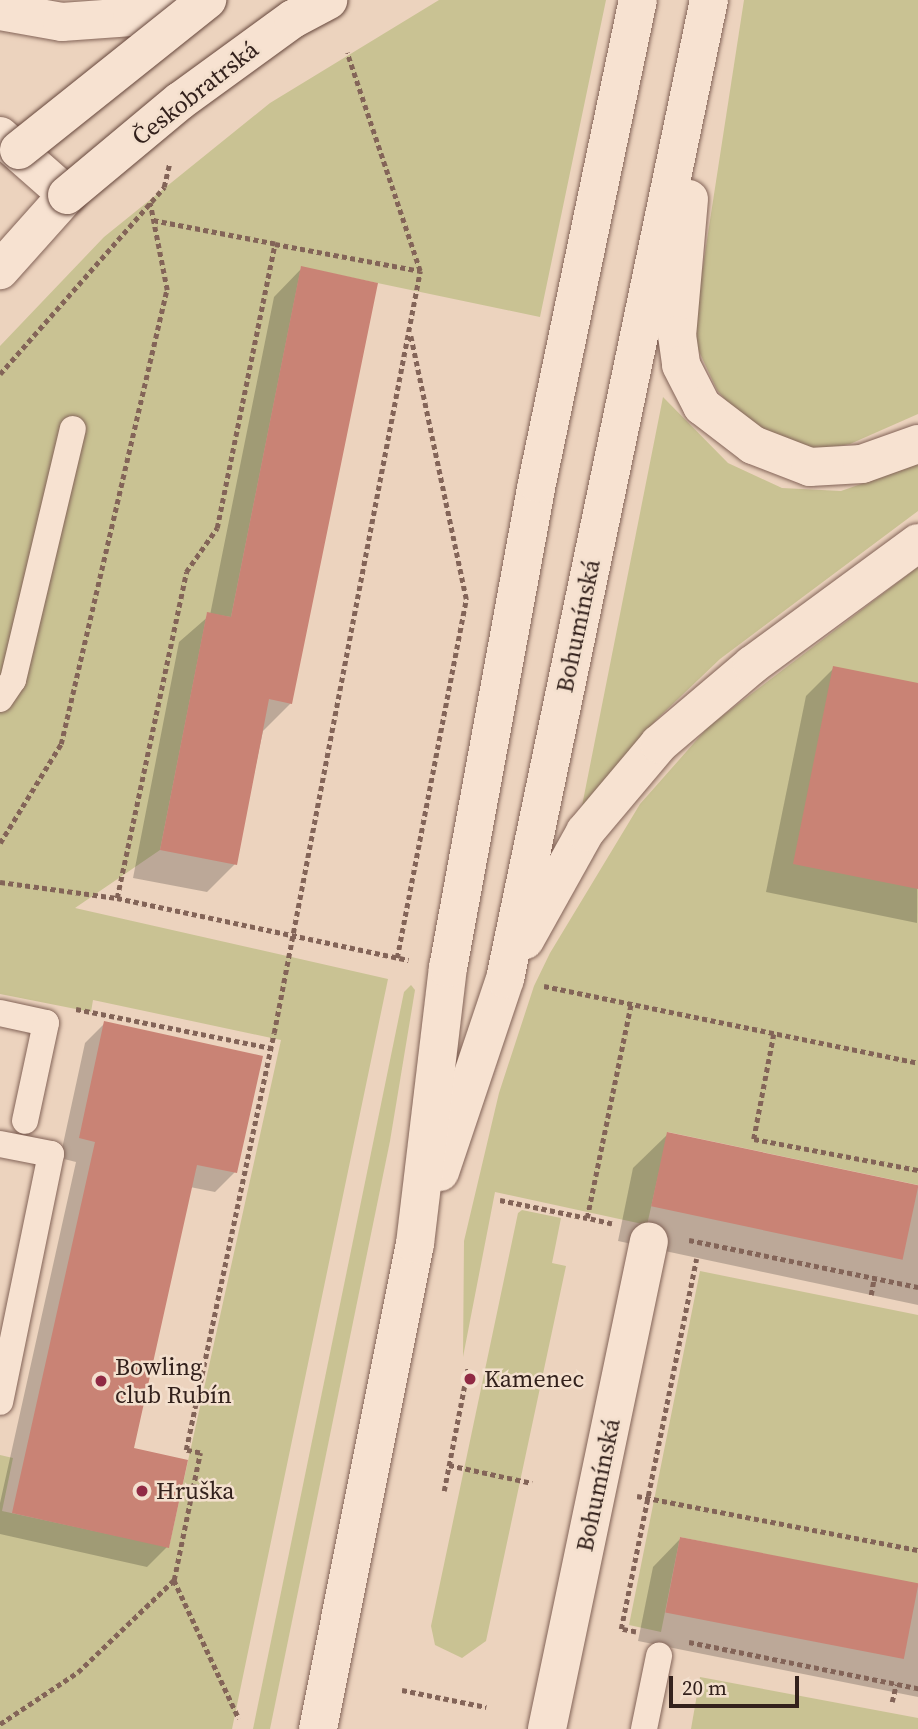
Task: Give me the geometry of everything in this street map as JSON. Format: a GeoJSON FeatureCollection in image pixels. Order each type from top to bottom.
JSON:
{"type":"FeatureCollection","features":[{"type":"Feature","properties":{"kind":"main road"},"geometry":{"type":"LineString","coordinates":[[0,11],[62,22],[132,17],[168,0]]}},
{"type":"Feature","properties":{"kind":"main road"},"geometry":{"type":"LineString","coordinates":[[6,152],[207,0]]}},
{"type":"Feature","properties":{"kind":"main road","name":"Českobratrská"},"geometry":{"type":"LineString","coordinates":[[0,270],[67,195],[180,101],[293,19],[328,0]]}},
{"type":"Feature","properties":{"kind":"main road","name":"Bohumínská"},"geometry":{"type":"LineString","coordinates":[[318,1729],[415,1244],[447,968],[537,483],[638,0]]}},
{"type":"Feature","properties":{"kind":"main road"},"geometry":{"type":"LineString","coordinates":[[707,8],[678,315],[679,353],[686,378],[716,421],[753,445],[789,461],[843,468],[883,458],[918,444]]}},
{"type":"Feature","properties":{"kind":"main road","name":"Bohumínská"},"geometry":{"type":"LineString","coordinates":[[415,1244],[505,979],[707,8]]}},
{"type":"Feature","properties":{"kind":"main road"},"geometry":{"type":"LineString","coordinates":[[0,114],[6,152],[67,195]]}},
{"type":"Feature","properties":{"kind":"main road"},"geometry":{"type":"LineString","coordinates":[[505,979],[585,832],[659,744],[752,665],[918,543]]}},
{"type":"Feature","properties":{"kind":"main road","name":"Bohumínská"},"geometry":{"type":"LineString","coordinates":[[547,1729],[650,1237]]}},
{"type":"Feature","properties":{"kind":"lane"},"geometry":{"type":"LineString","coordinates":[[0,699],[13,680],[73,429]]}},
{"type":"Feature","properties":{"kind":"lane"},"geometry":{"type":"LineString","coordinates":[[0,1013],[46,1023],[25,1121]]}},
{"type":"Feature","properties":{"kind":"lane"},"geometry":{"type":"LineString","coordinates":[[0,1144],[51,1154],[0,1402]]}},
{"type":"Feature","properties":{"kind":"lane"},"geometry":{"type":"LineString","coordinates":[[644,1729],[659,1656]]}},
{"type":"Feature","properties":{"kind":"path"},"geometry":{"type":"LineString","coordinates":[[0,1724],[78,1672],[174,1580],[200,1453],[186,1450],[271,1048],[420,271],[347,53]]}},
{"type":"Feature","properties":{"kind":"path"},"geometry":{"type":"LineString","coordinates":[[0,374],[164,187]]}},
{"type":"Feature","properties":{"kind":"path"},"geometry":{"type":"LineString","coordinates":[[0,842],[61,744],[167,290],[155,221],[149,203]]}},
{"type":"Feature","properties":{"kind":"path"},"geometry":{"type":"LineString","coordinates":[[155,221],[420,271]]}},
{"type":"Feature","properties":{"kind":"path"},"geometry":{"type":"LineString","coordinates":[[117,898],[186,572],[217,528],[275,244]]}},
{"type":"Feature","properties":{"kind":"path"},"geometry":{"type":"LineString","coordinates":[[397,958],[466,599],[409,330]]}},
{"type":"Feature","properties":{"kind":"path"},"geometry":{"type":"LineString","coordinates":[[0,882],[117,898],[372,952]]}},
{"type":"Feature","properties":{"kind":"path"},"geometry":{"type":"LineString","coordinates":[[571,992],[918,1063]]}},
{"type":"Feature","properties":{"kind":"path"},"geometry":{"type":"LineString","coordinates":[[587,1218],[631,1004]]}},
{"type":"Feature","properties":{"kind":"path"},"geometry":{"type":"LineString","coordinates":[[68,1007],[271,1048]]}},
{"type":"Feature","properties":{"kind":"path"},"geometry":{"type":"LineString","coordinates":[[774,1034],[754,1139],[918,1170]]}},
{"type":"Feature","properties":{"kind":"path"},"geometry":{"type":"LineString","coordinates":[[500,1200],[587,1218],[650,1237],[918,1287]]}},
{"type":"Feature","properties":{"kind":"path"},"geometry":{"type":"LineString","coordinates":[[645,1634],[621,1629],[696,1259]]}},
{"type":"Feature","properties":{"kind":"path"},"geometry":{"type":"LineString","coordinates":[[871,1295],[874,1278]]}},
{"type":"Feature","properties":{"kind":"path"},"geometry":{"type":"LineString","coordinates":[[444,1491],[468,1368]]}},
{"type":"Feature","properties":{"kind":"path"},"geometry":{"type":"LineString","coordinates":[[449,1465],[532,1483]]}},
{"type":"Feature","properties":{"kind":"path"},"geometry":{"type":"LineString","coordinates":[[598,1489],[918,1550]]}},
{"type":"Feature","properties":{"kind":"path"},"geometry":{"type":"LineString","coordinates":[[174,1580],[239,1719]]}},
{"type":"Feature","properties":{"kind":"path"},"geometry":{"type":"LineString","coordinates":[[681,1641],[918,1688]]}},
{"type":"Feature","properties":{"kind":"path"},"geometry":{"type":"LineString","coordinates":[[892,1702],[896,1684]]}},
{"type":"Feature","properties":{"kind":"path"},"geometry":{"type":"LineString","coordinates":[[402,1690],[486,1707]]}},
{"type":"Feature","properties":{"kind":"shaded area"},"geometry":{"type":"Polygon","coordinates":[[[439,0],[606,0],[540,317],[301,267],[231,617],[207,613],[160,850],[75,908],[388,979],[232,1729],[0,1729],[0,1455],[13,1458],[2,1511],[169,1547],[281,1040],[93,1000],[91,1012],[0,994],[0,346],[104,237],[270,103],[439,0]]]}},
{"type":"Feature","properties":{"kind":"shaded area"},"geometry":{"type":"Polygon","coordinates":[[[744,0],[918,0],[918,414],[850,444],[821,449],[787,445],[740,417],[717,390],[696,345],[696,311],[744,0]]]}},
{"type":"Feature","properties":{"kind":"shaded area"},"geometry":{"type":"Polygon","coordinates":[[[663,397],[728,463],[782,488],[841,491],[918,464],[918,511],[720,659],[657,719],[582,806],[663,397]]]}},
{"type":"Feature","properties":{"kind":"shaded area"},"geometry":{"type":"Polygon","coordinates":[[[918,567],[918,1185],[668,1132],[647,1225],[495,1192],[463,1357],[464,1241],[499,1093],[534,986],[550,953],[640,804],[709,726],[918,567]]]}},
{"type":"Feature","properties":{"kind":"shaded area"},"geometry":{"type":"Polygon","coordinates":[[[411,985],[415,990],[390,1141],[270,1729],[253,1729],[404,992],[411,985]]]}},
{"type":"Feature","properties":{"kind":"shaded area"},"geometry":{"type":"Polygon","coordinates":[[[522,1210],[561,1218],[552,1263],[566,1266],[486,1641],[462,1658],[435,1645],[431,1626],[518,1213],[522,1210]]]}},
{"type":"Feature","properties":{"kind":"shaded area"},"geometry":{"type":"Polygon","coordinates":[[[700,1271],[918,1315],[918,1585],[680,1537],[661,1632],[629,1625],[700,1271]]]}},
{"type":"Feature","properties":{"kind":"shaded area"},"geometry":{"type":"Polygon","coordinates":[[[700,1677],[918,1718],[918,1729],[691,1729],[700,1677]]]}},
{"type":"Feature","properties":{"kind":"building"},"geometry":{"type":"Polygon","coordinates":[[[301,266],[378,283],[292,704],[269,699],[237,865],[160,850],[207,612],[231,617],[301,266]]]}},
{"type":"Feature","properties":{"kind":"building"},"geometry":{"type":"Polygon","coordinates":[[[833,666],[918,683],[918,889],[793,864],[833,666]]]}},
{"type":"Feature","properties":{"kind":"building"},"geometry":{"type":"Polygon","coordinates":[[[104,1021],[263,1056],[237,1173],[197,1165],[134,1448],[188,1460],[169,1548],[12,1513],[95,1142],[79,1138],[104,1021]]]}},
{"type":"Feature","properties":{"kind":"building"},"geometry":{"type":"Polygon","coordinates":[[[667,1132],[918,1185],[903,1260],[651,1206],[667,1132]]]}},
{"type":"Feature","properties":{"kind":"building"},"geometry":{"type":"Polygon","coordinates":[[[680,1537],[918,1583],[904,1659],[665,1613],[680,1537]]]}},
{"type":"Feature","properties":{"kind":"place","name":"Kamenec"},"geometry":{"type":"Point","coordinates":[470,1379]}},
{"type":"Feature","properties":{"kind":"place","name":"Bowling club Rubín"},"geometry":{"type":"Point","coordinates":[101,1381]}},
{"type":"Feature","properties":{"kind":"place","name":"Hruška"},"geometry":{"type":"Point","coordinates":[142,1491]}}]}
